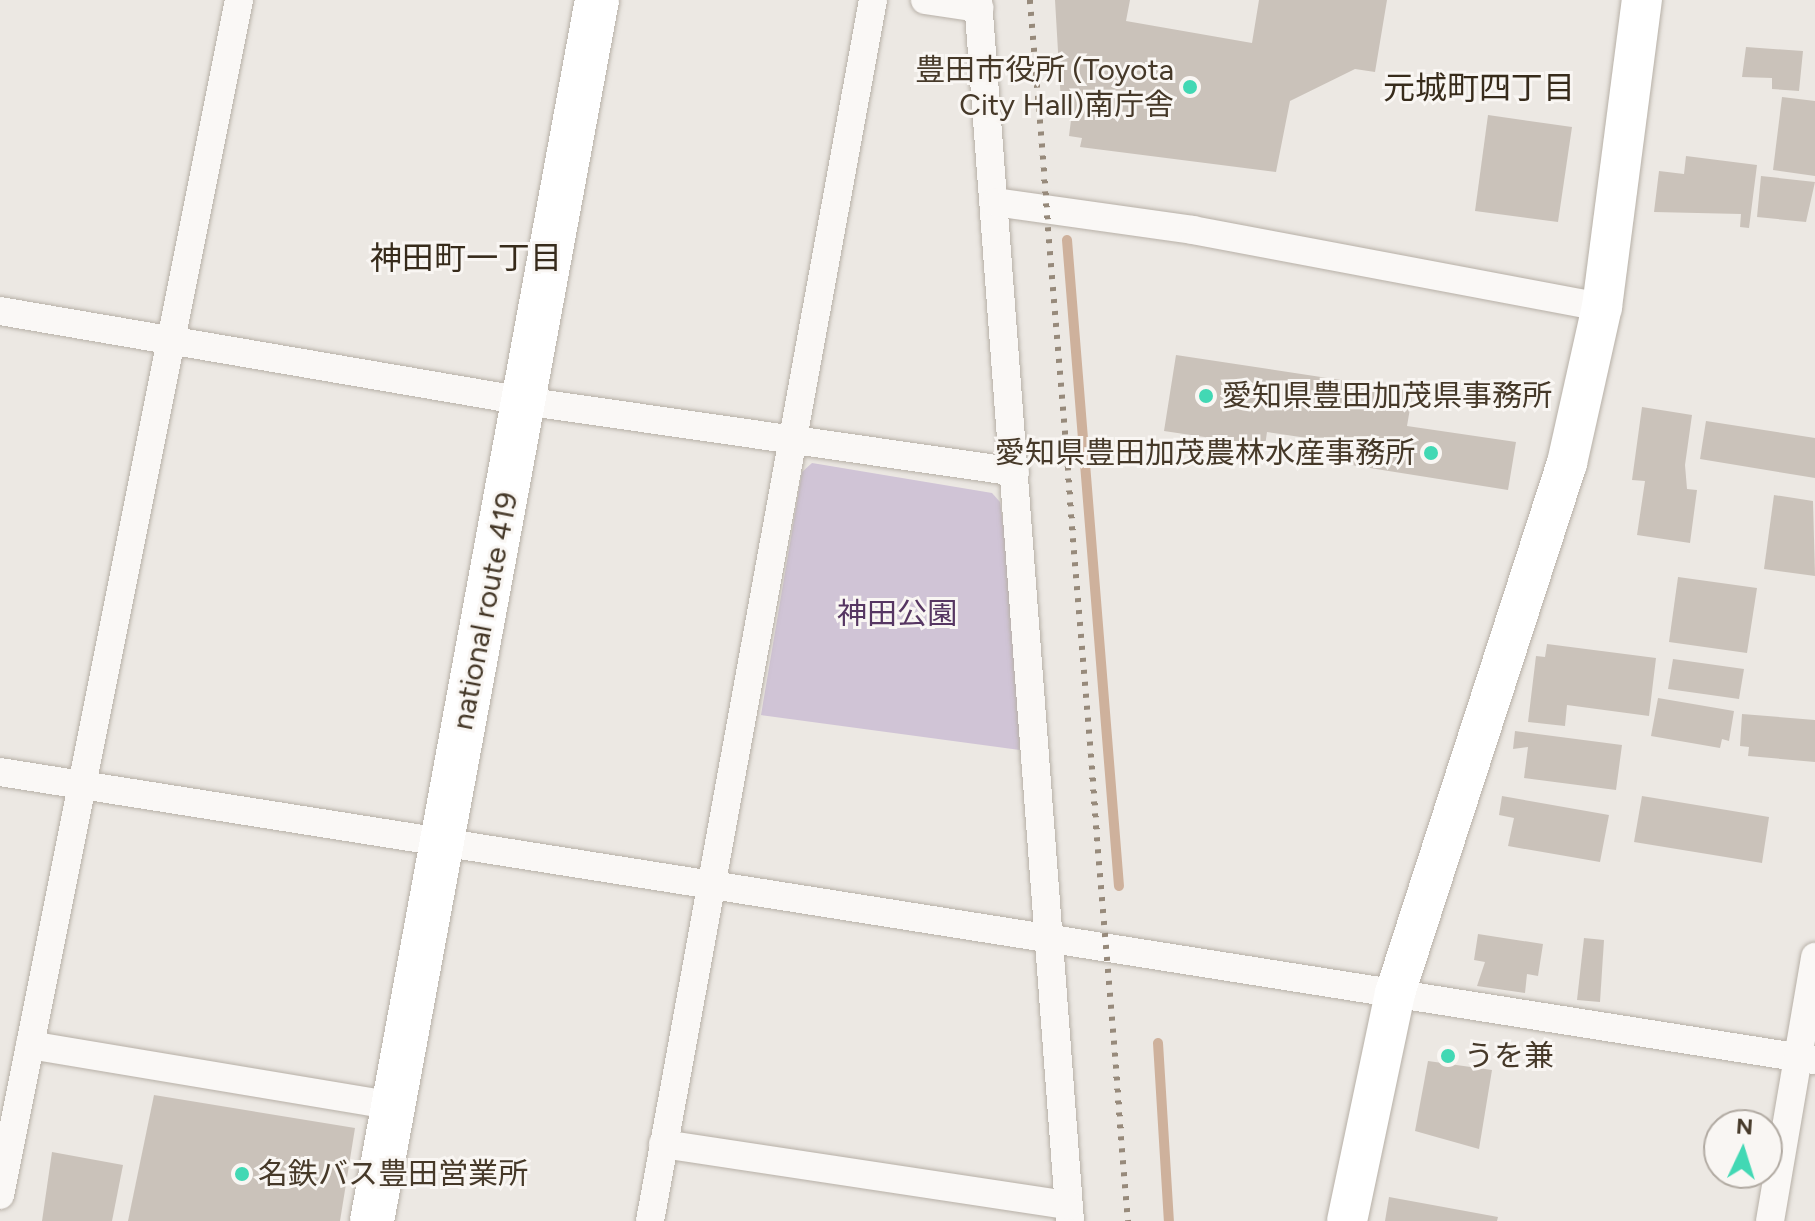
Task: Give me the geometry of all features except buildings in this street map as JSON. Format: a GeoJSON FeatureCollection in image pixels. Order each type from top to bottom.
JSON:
{"type":"FeatureCollection","features":[{"type":"Feature","properties":{"kind":"highway","name":"national route 419"},"geometry":{"type":"LineString","coordinates":[[372,1221],[597,0]]}},
{"type":"Feature","properties":{"kind":"street"},"geometry":{"type":"LineString","coordinates":[[0,1195],[174,339],[239,0]]}},
{"type":"Feature","properties":{"kind":"street"},"geometry":{"type":"LineString","coordinates":[[650,1221],[873,0]]}},
{"type":"Feature","properties":{"kind":"street"},"geometry":{"type":"LineString","coordinates":[[663,1144],[1069,1213],[1053,938],[978,4],[925,0]]}},
{"type":"Feature","properties":{"kind":"street"},"geometry":{"type":"LineString","coordinates":[[1347,1221],[1395,993],[1567,463],[1602,307],[1642,0]]}},
{"type":"Feature","properties":{"kind":"street"},"geometry":{"type":"LineString","coordinates":[[995,202],[1193,230],[1602,307]]}},
{"type":"Feature","properties":{"kind":"street"},"geometry":{"type":"LineString","coordinates":[[0,311],[524,401],[1015,472]]}},
{"type":"Feature","properties":{"kind":"street"},"geometry":{"type":"LineString","coordinates":[[0,772],[442,843],[712,880],[1053,938],[1806,1058]]}},
{"type":"Feature","properties":{"kind":"street"},"geometry":{"type":"LineString","coordinates":[[1770,1221],[1806,1058],[1815,957]]}},
{"type":"Feature","properties":{"kind":"street"},"geometry":{"type":"LineString","coordinates":[[30,1045],[393,1106]]}},
{"type":"Feature","properties":{"kind":"green space","name":"神田公園"},"geometry":{"type":"Polygon","coordinates":[[[812,463],[992,493],[1000,502],[1014,599],[1020,750],[761,715],[802,472],[812,463]]]}},
{"type":"Feature","properties":{"kind":"waterway"},"geometry":{"type":"LineString","coordinates":[[1067,240],[1119,886]]}},
{"type":"Feature","properties":{"kind":"waterway"},"geometry":{"type":"LineString","coordinates":[[1158,1043],[1169,1221]]}},
{"type":"Feature","properties":{"kind":"railway"},"geometry":{"type":"LineString","coordinates":[[1030,0],[1128,1221]]}},
{"type":"Feature","properties":{"kind":"place","name":"豊田市役所 (Toyota City Hall)南庁舎"},"geometry":{"type":"Point","coordinates":[1190,87]}},
{"type":"Feature","properties":{"kind":"place","name":"愛知県豊田加茂県事務所"},"geometry":{"type":"Point","coordinates":[1206,396]}},
{"type":"Feature","properties":{"kind":"place","name":"愛知県豊田加茂農林水産事務所"},"geometry":{"type":"Point","coordinates":[1431,453]}},
{"type":"Feature","properties":{"kind":"place","name":"うを兼"},"geometry":{"type":"Point","coordinates":[1448,1056]}},
{"type":"Feature","properties":{"kind":"place","name":"名鉄バス豊田営業所"},"geometry":{"type":"Point","coordinates":[242,1174]}},
{"type":"Feature","properties":{"kind":"district","name":"元城町四丁目"},"geometry":{"type":"Point","coordinates":[1479,88]}},
{"type":"Feature","properties":{"kind":"district","name":"神田町一丁目"},"geometry":{"type":"Point","coordinates":[466,258]}}]}
